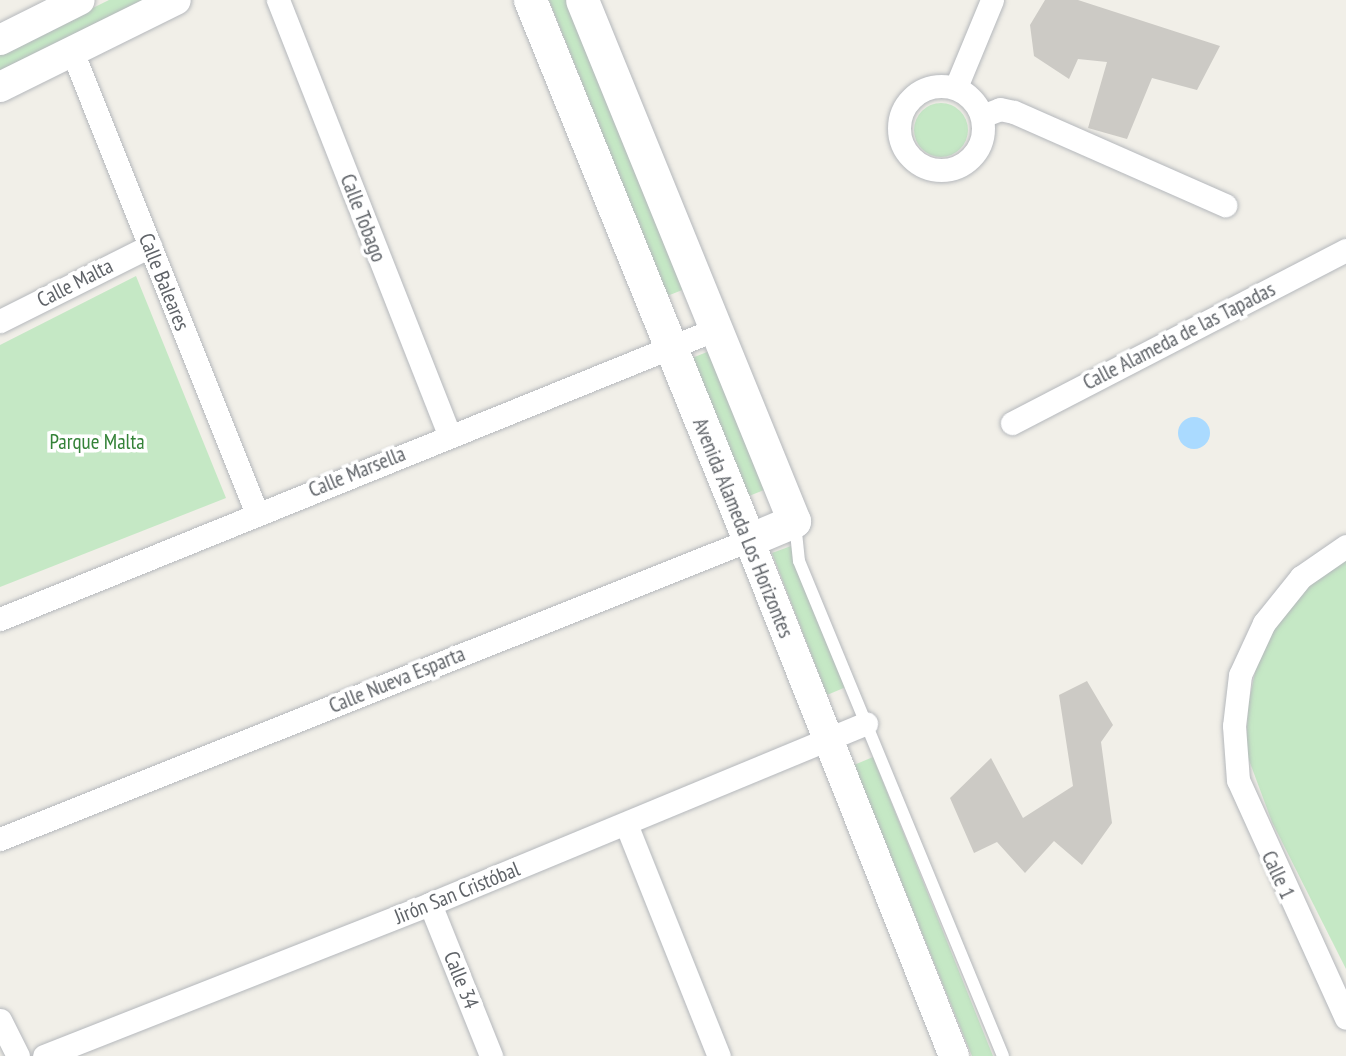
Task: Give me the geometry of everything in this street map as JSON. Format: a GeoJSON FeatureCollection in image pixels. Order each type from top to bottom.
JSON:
{"type":"FeatureCollection","features":[{"type":"Feature","properties":{"kind":"main road","name":"Avenida Alameda Los Horizontes"},"geometry":{"type":"LineString","coordinates":[[530,0],[749,540]]}},
{"type":"Feature","properties":{"kind":"main road"},"geometry":{"type":"LineString","coordinates":[[582,0],[794,521]]}},
{"type":"Feature","properties":{"kind":"main road","name":"Calle Nueva Esparta"},"geometry":{"type":"LineString","coordinates":[[749,540],[794,521]]}},
{"type":"Feature","properties":{"kind":"street"},"geometry":{"type":"LineString","coordinates":[[0,40],[80,0]]}},
{"type":"Feature","properties":{"kind":"street"},"geometry":{"type":"LineString","coordinates":[[0,87],[176,0]]}},
{"type":"Feature","properties":{"kind":"street","name":"Calle Tobago"},"geometry":{"type":"LineString","coordinates":[[278,0],[449,435]]}},
{"type":"Feature","properties":{"kind":"street"},"geometry":{"type":"LineString","coordinates":[[956,87],[992,0]]}},
{"type":"Feature","properties":{"kind":"street","name":"Calle Baleares"},"geometry":{"type":"LineString","coordinates":[[72,51],[257,513]]}},
{"type":"Feature","properties":{"kind":"street"},"geometry":{"type":"LineString","coordinates":[[929,87],[956,87],[977,104],[982,116],[981,143],[962,165],[934,170],[909,156],[899,129],[907,103],[929,87]]}},
{"type":"Feature","properties":{"kind":"street"},"geometry":{"type":"LineString","coordinates":[[982,116],[1000,109],[1014,113],[1225,205]]}},
{"type":"Feature","properties":{"kind":"street","name":"Calle Malta"},"geometry":{"type":"LineString","coordinates":[[0,321],[150,246]]}},
{"type":"Feature","properties":{"kind":"street","name":"Calle Alameda de las Tapadas"},"geometry":{"type":"LineString","coordinates":[[1012,423],[1346,250]]}},
{"type":"Feature","properties":{"kind":"street","name":"Calle Marsella"},"geometry":{"type":"LineString","coordinates":[[0,619],[716,329]]}},
{"type":"Feature","properties":{"kind":"street","name":"Avenida Alameda Los Horizontes"},"geometry":{"type":"LineString","coordinates":[[749,540],[954,1056]]}},
{"type":"Feature","properties":{"kind":"street","name":"Calle Nueva Esparta"},"geometry":{"type":"LineString","coordinates":[[0,839],[749,540]]}},
{"type":"Feature","properties":{"kind":"street","name":"Calle 1"},"geometry":{"type":"LineString","coordinates":[[1346,546],[1301,578],[1265,623],[1240,675],[1234,726],[1242,793],[1346,1018]]}},
{"type":"Feature","properties":{"kind":"street","name":"Jirón San Cristóbal"},"geometry":{"type":"LineString","coordinates":[[44,1056],[430,904],[866,723]]}},
{"type":"Feature","properties":{"kind":"street"},"geometry":{"type":"LineString","coordinates":[[626,824],[719,1056]]}},
{"type":"Feature","properties":{"kind":"street","name":"Calle 34"},"geometry":{"type":"LineString","coordinates":[[430,904],[491,1056]]}},
{"type":"Feature","properties":{"kind":"street"},"geometry":{"type":"LineString","coordinates":[[0,1020],[18,1056]]}},
{"type":"Feature","properties":{"kind":"lane"},"geometry":{"type":"LineString","coordinates":[[794,521],[799,561],[1003,1056]]}},
{"type":"Feature","properties":{"kind":"green space"},"geometry":{"type":"Polygon","coordinates":[[[109,0],[143,0],[0,72],[0,54],[109,0]]]}},
{"type":"Feature","properties":{"kind":"green space"},"geometry":{"type":"Polygon","coordinates":[[[549,0],[571,0],[685,289],[667,296],[549,0]]]}},
{"type":"Feature","properties":{"kind":"green space"},"geometry":{"type":"Polygon","coordinates":[[[941,103],[960,111],[968,130],[960,149],[941,157],[922,149],[914,130],[922,111],[941,103]]]}},
{"type":"Feature","properties":{"kind":"green space","name":"Parque Malta"},"geometry":{"type":"Polygon","coordinates":[[[136,276],[226,498],[0,587],[0,345],[136,276]]]}},
{"type":"Feature","properties":{"kind":"green space"},"geometry":{"type":"Polygon","coordinates":[[[712,350],[769,488],[749,496],[692,358],[712,350]]]}},
{"type":"Feature","properties":{"kind":"green space"},"geometry":{"type":"Polygon","coordinates":[[[791,546],[846,687],[827,695],[772,553],[791,546]]]}},
{"type":"Feature","properties":{"kind":"green space"},"geometry":{"type":"Polygon","coordinates":[[[1346,557],[1346,969],[1272,822],[1246,752],[1248,706],[1257,663],[1279,614],[1318,577],[1346,557]]]}},
{"type":"Feature","properties":{"kind":"green space"},"geometry":{"type":"Polygon","coordinates":[[[873,757],[993,1056],[972,1056],[854,765],[873,757]]]}},
{"type":"Feature","properties":{"kind":"water"},"geometry":{"type":"Polygon","coordinates":[[[1194,417],[1205,422],[1210,433],[1205,444],[1194,449],[1183,444],[1178,433],[1183,422],[1194,417]]]}},
{"type":"Feature","properties":{"kind":"building"},"geometry":{"type":"Polygon","coordinates":[[[1045,0],[1078,0],[1220,46],[1197,90],[1152,78],[1127,139],[1088,128],[1107,62],[1078,59],[1069,79],[1034,56],[1030,25],[1045,0]]]}},
{"type":"Feature","properties":{"kind":"building"},"geometry":{"type":"Polygon","coordinates":[[[1087,681],[1113,725],[1101,742],[1112,823],[1082,865],[1054,841],[1025,873],[997,842],[974,853],[950,798],[991,758],[1023,818],[1073,786],[1059,695],[1087,681]]]}}]}
